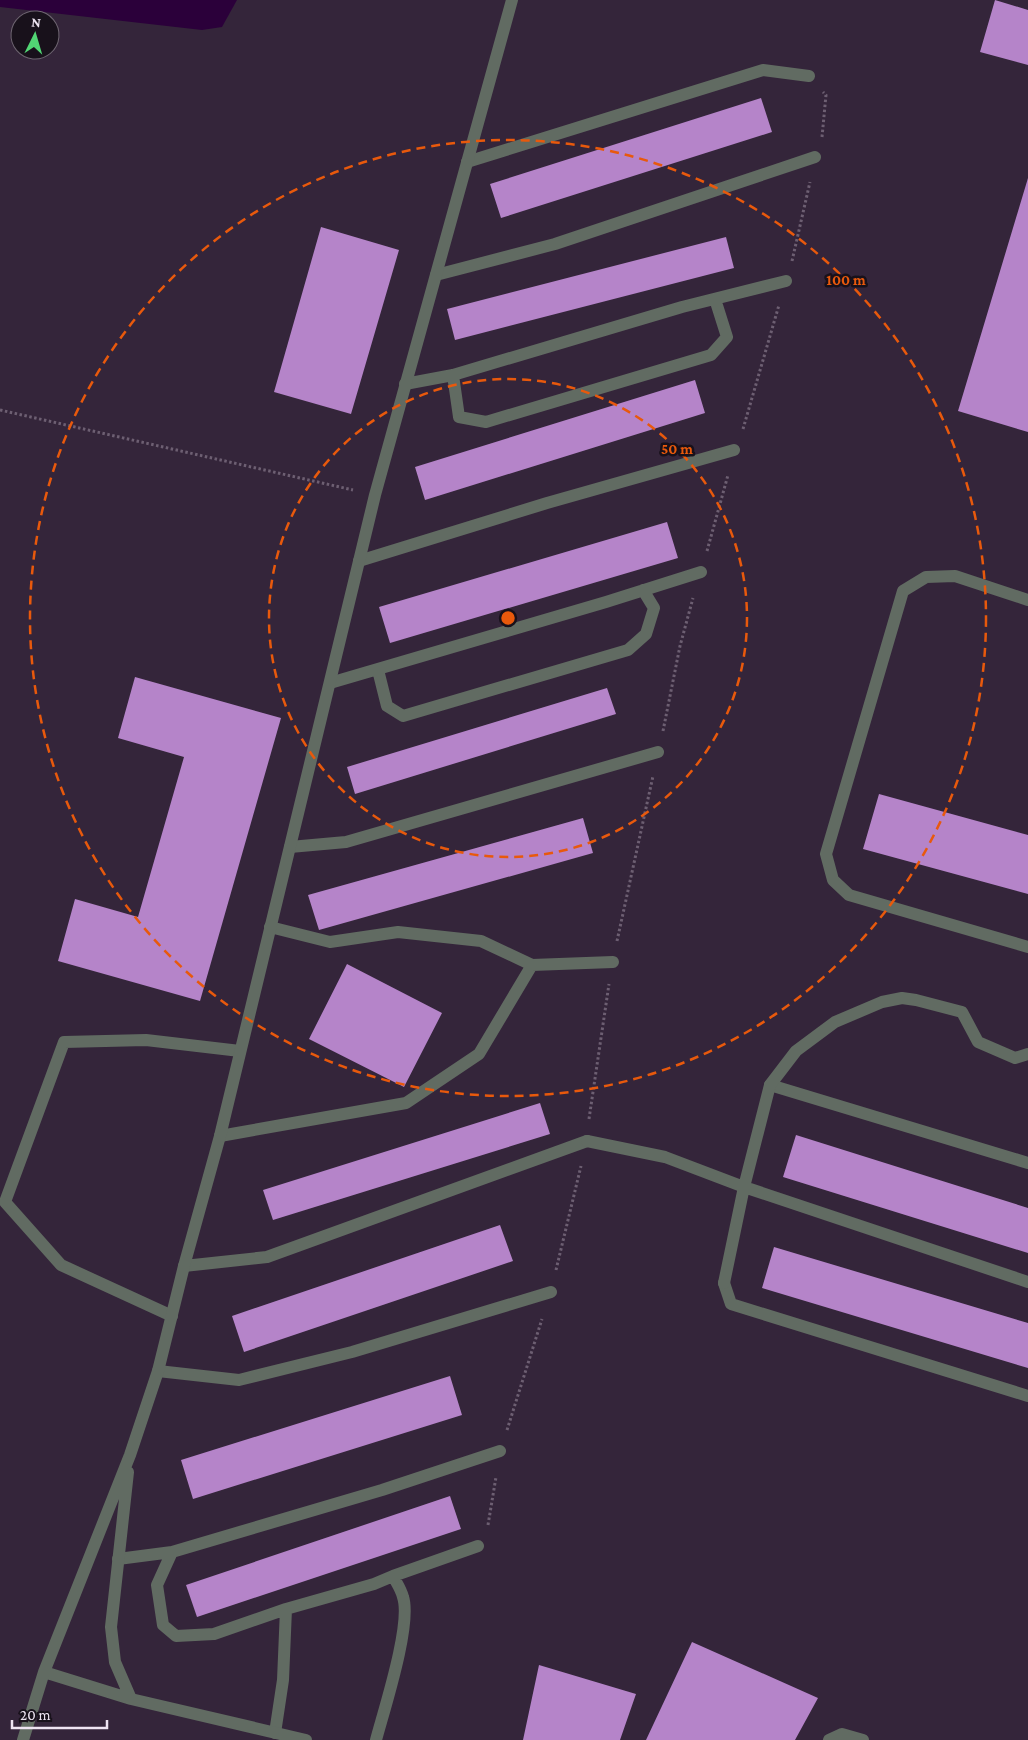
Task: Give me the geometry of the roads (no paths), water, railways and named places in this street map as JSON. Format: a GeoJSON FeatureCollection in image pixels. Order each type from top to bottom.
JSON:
{"type":"FeatureCollection","features":[{"type":"Feature","properties":{"kind":"street"},"geometry":{"type":"LineString","coordinates":[[23,1740],[44,1672],[130,1455],[158,1371],[184,1266],[220,1136],[375,495],[512,0]]}},
{"type":"Feature","properties":{"kind":"street"},"geometry":{"type":"LineString","coordinates":[[467,162],[763,70],[809,76]]}},
{"type":"Feature","properties":{"kind":"street"},"geometry":{"type":"LineString","coordinates":[[436,275],[555,244],[815,157]]}},
{"type":"Feature","properties":{"kind":"street"},"geometry":{"type":"LineString","coordinates":[[405,384],[453,375],[682,307],[786,281]]}},
{"type":"Feature","properties":{"kind":"street"},"geometry":{"type":"LineString","coordinates":[[453,375],[459,417],[486,422],[711,355],[727,337],[715,299]]}},
{"type":"Feature","properties":{"kind":"street"},"geometry":{"type":"LineString","coordinates":[[359,561],[547,503],[734,450]]}},
{"type":"Feature","properties":{"kind":"street"},"geometry":{"type":"LineString","coordinates":[[330,683],[701,572]]}},
{"type":"Feature","properties":{"kind":"street"},"geometry":{"type":"LineString","coordinates":[[1028,600],[955,576],[926,577],[903,591],[826,854],[833,880],[849,895],[1028,947]]}},
{"type":"Feature","properties":{"kind":"street"},"geometry":{"type":"LineString","coordinates":[[378,670],[386,706],[403,716],[628,650],[646,634],[654,608],[643,590]]}},
{"type":"Feature","properties":{"kind":"street"},"geometry":{"type":"LineString","coordinates":[[290,847],[346,842],[658,752]]}},
{"type":"Feature","properties":{"kind":"street"},"geometry":{"type":"LineString","coordinates":[[270,927],[330,942],[398,932],[481,941],[532,965],[612,962]]}},
{"type":"Feature","properties":{"kind":"street"},"geometry":{"type":"LineString","coordinates":[[220,1136],[406,1104],[479,1054],[532,965]]}},
{"type":"Feature","properties":{"kind":"street"},"geometry":{"type":"LineString","coordinates":[[1028,1054],[1015,1058],[978,1042],[962,1012],[902,998],[882,1002],[835,1022],[796,1051],[770,1085],[744,1187],[724,1283],[731,1304],[1028,1396]]}},
{"type":"Feature","properties":{"kind":"street"},"geometry":{"type":"LineString","coordinates":[[172,1316],[61,1265],[5,1202],[64,1042],[146,1040],[240,1051]]}},
{"type":"Feature","properties":{"kind":"street"},"geometry":{"type":"LineString","coordinates":[[770,1085],[1028,1163]]}},
{"type":"Feature","properties":{"kind":"street"},"geometry":{"type":"LineString","coordinates":[[184,1266],[267,1257],[587,1141],[665,1157],[744,1187],[1028,1282]]}},
{"type":"Feature","properties":{"kind":"street"},"geometry":{"type":"LineString","coordinates":[[158,1371],[239,1380],[352,1352],[551,1292]]}},
{"type":"Feature","properties":{"kind":"street"},"geometry":{"type":"LineString","coordinates":[[118,1559],[172,1552],[382,1490],[500,1451]]}},
{"type":"Feature","properties":{"kind":"street"},"geometry":{"type":"LineString","coordinates":[[130,1455],[111,1627],[115,1662],[131,1699]]}},
{"type":"Feature","properties":{"kind":"street"},"geometry":{"type":"LineString","coordinates":[[172,1552],[156,1585],[163,1625],[176,1636],[214,1634],[286,1609],[374,1584],[478,1546]]}},
{"type":"Feature","properties":{"kind":"street"},"geometry":{"type":"LineString","coordinates":[[376,1740],[394,1673],[404,1624],[404,1598],[393,1576]]}},
{"type":"Feature","properties":{"kind":"street"},"geometry":{"type":"LineString","coordinates":[[276,1733],[283,1680],[286,1609]]}},
{"type":"Feature","properties":{"kind":"street"},"geometry":{"type":"LineString","coordinates":[[44,1672],[131,1699],[306,1740]]}},
{"type":"Feature","properties":{"kind":"street"},"geometry":{"type":"LineString","coordinates":[[829,1740],[842,1734],[863,1740]]}}]}
